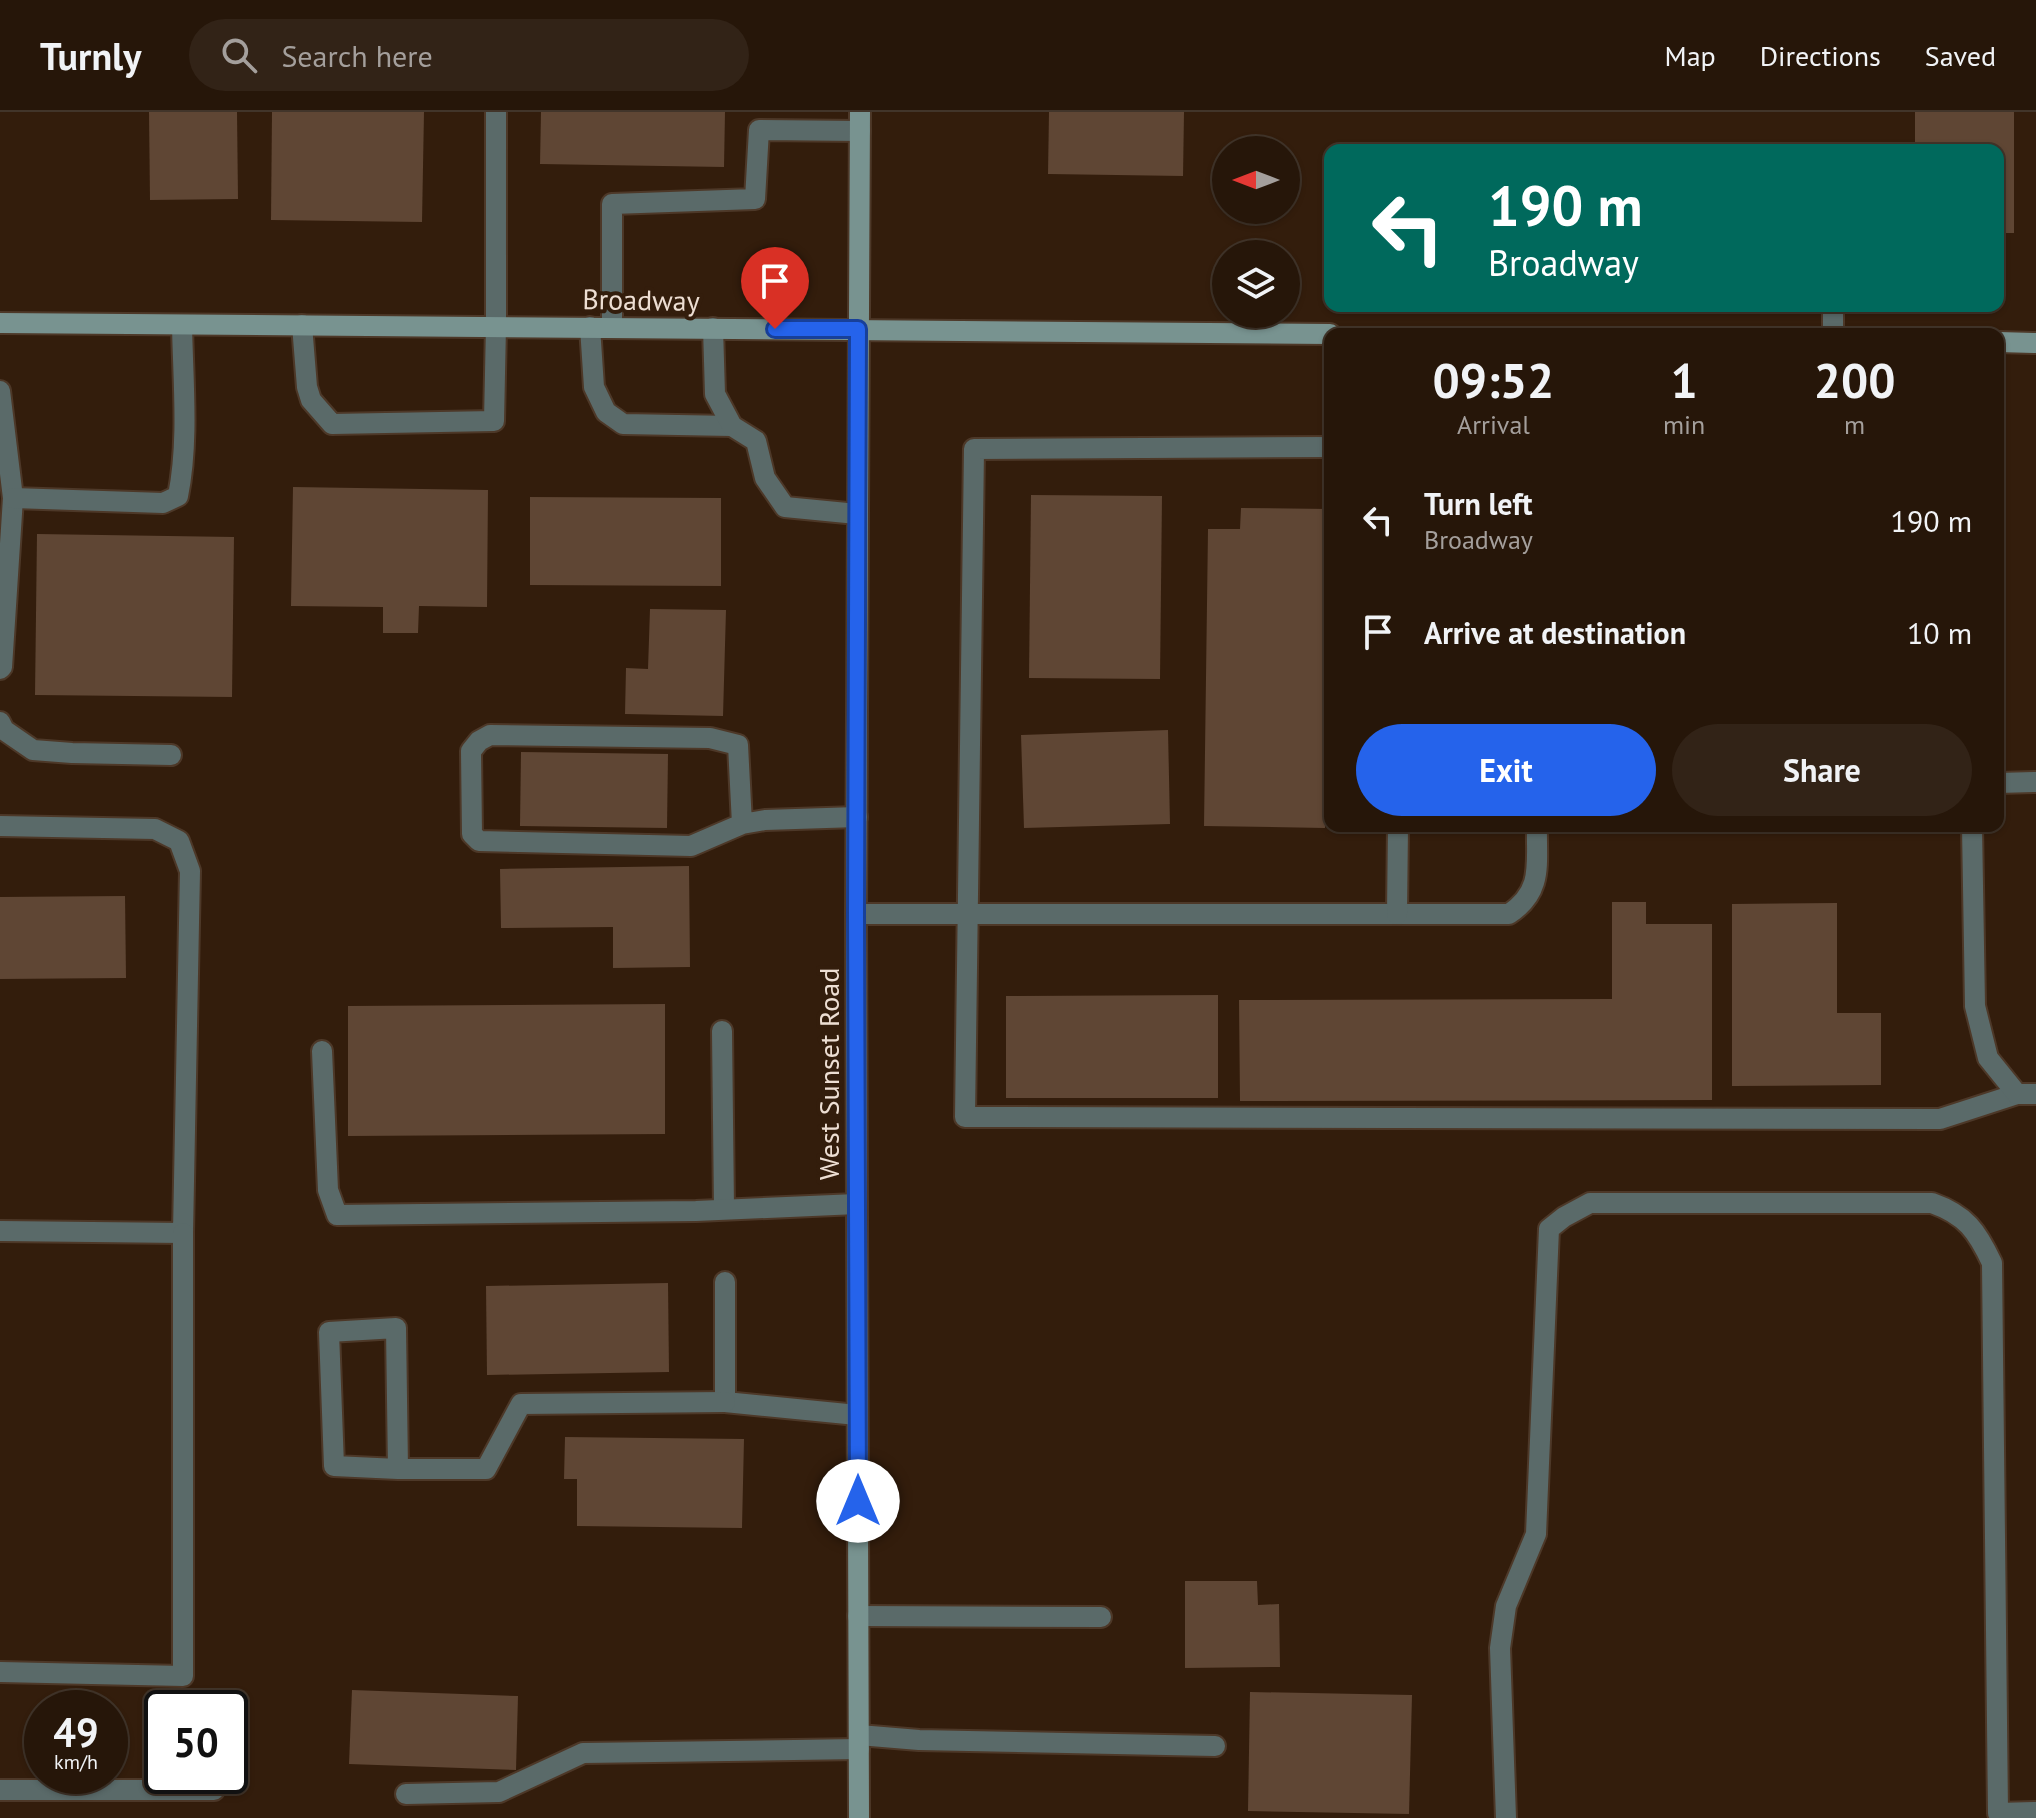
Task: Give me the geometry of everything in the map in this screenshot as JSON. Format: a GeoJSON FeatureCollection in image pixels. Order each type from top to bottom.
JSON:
{"type":"FeatureCollection","features":[{"type":"Feature","properties":{"kind":"main road","name":"West Sunset Road"},"geometry":{"type":"LineString","coordinates":[[859,1818],[856,914],[860,121]]}},
{"type":"Feature","properties":{"kind":"main road","name":"Broadway"},"geometry":{"type":"LineString","coordinates":[[0,323],[1324,334]]}},
{"type":"Feature","properties":{"kind":"main road"},"geometry":{"type":"LineString","coordinates":[[2004,342],[2036,343]]}},
{"type":"Feature","properties":{"kind":"lane"},"geometry":{"type":"LineString","coordinates":[[302,325],[307,387],[311,400],[332,424],[494,421],[496,112]]}},
{"type":"Feature","properties":{"kind":"lane"},"geometry":{"type":"LineString","coordinates":[[612,328],[612,204],[755,199],[759,130],[860,121]]}},
{"type":"Feature","properties":{"kind":"lane"},"geometry":{"type":"LineString","coordinates":[[13,498],[163,503],[178,496],[182,478],[182,325]]}},
{"type":"Feature","properties":{"kind":"lane"},"geometry":{"type":"LineString","coordinates":[[590,327],[594,387],[606,412],[623,424],[732,426]]}},
{"type":"Feature","properties":{"kind":"lane"},"geometry":{"type":"LineString","coordinates":[[713,328],[715,394],[732,426],[756,441],[765,478],[785,507],[857,514]]}},
{"type":"Feature","properties":{"kind":"lane"},"geometry":{"type":"LineString","coordinates":[[0,391],[13,498],[0,669]]}},
{"type":"Feature","properties":{"kind":"lane"},"geometry":{"type":"LineString","coordinates":[[1324,447],[974,449],[965,1117],[1940,1119],[2027,1094]]}},
{"type":"Feature","properties":{"kind":"lane"},"geometry":{"type":"LineString","coordinates":[[0,722],[4,730],[33,750],[171,755]]}},
{"type":"Feature","properties":{"kind":"lane"},"geometry":{"type":"LineString","coordinates":[[742,824],[738,745],[731,742],[710,738],[490,735],[479,741],[471,751],[472,834],[479,841],[691,846],[742,824],[765,820],[857,817]]}},
{"type":"Feature","properties":{"kind":"lane"},"geometry":{"type":"LineString","coordinates":[[2004,783],[2036,782]]}},
{"type":"Feature","properties":{"kind":"lane"},"geometry":{"type":"LineString","coordinates":[[0,826],[155,829],[179,841],[190,871],[183,1233],[183,1676],[0,1672]]}},
{"type":"Feature","properties":{"kind":"lane"},"geometry":{"type":"LineString","coordinates":[[1397,914],[1398,832]]}},
{"type":"Feature","properties":{"kind":"lane"},"geometry":{"type":"LineString","coordinates":[[856,914],[1509,914],[1523,905],[1536,884],[1537,832]]}},
{"type":"Feature","properties":{"kind":"lane"},"geometry":{"type":"LineString","coordinates":[[1972,832],[1975,1006],[1988,1058],[2027,1094]]}},
{"type":"Feature","properties":{"kind":"lane"},"geometry":{"type":"LineString","coordinates":[[722,1031],[724,1209]]}},
{"type":"Feature","properties":{"kind":"lane"},"geometry":{"type":"LineString","coordinates":[[322,1051],[328,1190],[337,1215],[857,1204]]}},
{"type":"Feature","properties":{"kind":"lane"},"geometry":{"type":"LineString","coordinates":[[1506,1818],[1500,1648],[1506,1606],[1536,1534],[1549,1229],[1590,1203],[1932,1203],[1953,1210],[1981,1239],[1992,1263],[1998,1813],[2036,1812]]}},
{"type":"Feature","properties":{"kind":"lane"},"geometry":{"type":"LineString","coordinates":[[0,1231],[183,1233]]}},
{"type":"Feature","properties":{"kind":"lane"},"geometry":{"type":"LineString","coordinates":[[725,1282],[725,1402]]}},
{"type":"Feature","properties":{"kind":"lane"},"geometry":{"type":"LineString","coordinates":[[398,1469],[396,1328],[329,1332],[334,1466],[398,1469],[486,1469],[521,1404],[725,1402],[857,1415]]}},
{"type":"Feature","properties":{"kind":"lane"},"geometry":{"type":"LineString","coordinates":[[858,1616],[1101,1617]]}},
{"type":"Feature","properties":{"kind":"lane"},"geometry":{"type":"LineString","coordinates":[[406,1794],[499,1792],[583,1753],[919,1740],[1215,1746]]}},
{"type":"Feature","properties":{"kind":"lane"},"geometry":{"type":"LineString","coordinates":[[0,1790],[144,1790]]}},
{"type":"Feature","properties":{"kind":"building"},"geometry":{"type":"Polygon","coordinates":[[[149,112],[237,112],[238,199],[150,200],[149,112]]]}},
{"type":"Feature","properties":{"kind":"building"},"geometry":{"type":"Polygon","coordinates":[[[272,112],[424,112],[422,222],[271,220],[272,112]]]}},
{"type":"Feature","properties":{"kind":"building"},"geometry":{"type":"Polygon","coordinates":[[[541,112],[725,112],[724,167],[540,164],[541,112]]]}},
{"type":"Feature","properties":{"kind":"building"},"geometry":{"type":"Polygon","coordinates":[[[1049,112],[1184,112],[1183,176],[1048,174],[1049,112]]]}},
{"type":"Feature","properties":{"kind":"building"},"geometry":{"type":"Polygon","coordinates":[[[1915,112],[2014,112],[2014,233],[2004,233],[2004,144],[1915,144],[1915,112]]]}},
{"type":"Feature","properties":{"kind":"building"},"geometry":{"type":"Polygon","coordinates":[[[293,487],[488,490],[487,607],[419,606],[418,633],[383,633],[383,607],[291,606],[293,487]]]}},
{"type":"Feature","properties":{"kind":"building"},"geometry":{"type":"Polygon","coordinates":[[[1031,495],[1162,496],[1160,679],[1029,678],[1031,495]]]}},
{"type":"Feature","properties":{"kind":"building"},"geometry":{"type":"Polygon","coordinates":[[[530,497],[721,498],[721,586],[530,585],[530,497]]]}},
{"type":"Feature","properties":{"kind":"building"},"geometry":{"type":"Polygon","coordinates":[[[1241,508],[1324,509],[1324,828],[1204,826],[1208,529],[1240,529],[1241,508]]]}},
{"type":"Feature","properties":{"kind":"building"},"geometry":{"type":"Polygon","coordinates":[[[37,534],[234,537],[232,697],[35,695],[37,534]]]}},
{"type":"Feature","properties":{"kind":"building"},"geometry":{"type":"Polygon","coordinates":[[[650,609],[726,610],[723,716],[625,714],[626,668],[648,669],[650,609]]]}},
{"type":"Feature","properties":{"kind":"building"},"geometry":{"type":"Polygon","coordinates":[[[1168,730],[1170,824],[1024,828],[1021,735],[1168,730]]]}},
{"type":"Feature","properties":{"kind":"building"},"geometry":{"type":"Polygon","coordinates":[[[521,752],[668,754],[667,828],[520,826],[521,752]]]}},
{"type":"Feature","properties":{"kind":"building"},"geometry":{"type":"Polygon","coordinates":[[[689,866],[690,967],[613,968],[613,927],[501,928],[500,869],[689,866]]]}},
{"type":"Feature","properties":{"kind":"building"},"geometry":{"type":"Polygon","coordinates":[[[125,896],[126,978],[0,979],[0,897],[125,896]]]}},
{"type":"Feature","properties":{"kind":"building"},"geometry":{"type":"Polygon","coordinates":[[[1612,902],[1646,902],[1646,924],[1712,924],[1712,1100],[1240,1101],[1239,1000],[1612,999],[1612,902]]]}},
{"type":"Feature","properties":{"kind":"building"},"geometry":{"type":"Polygon","coordinates":[[[1837,903],[1837,1013],[1881,1013],[1881,1085],[1732,1086],[1732,904],[1837,903]]]}},
{"type":"Feature","properties":{"kind":"building"},"geometry":{"type":"Polygon","coordinates":[[[1218,995],[1218,1098],[1006,1098],[1006,996],[1218,995]]]}},
{"type":"Feature","properties":{"kind":"building"},"geometry":{"type":"Polygon","coordinates":[[[665,1004],[665,1134],[348,1136],[348,1006],[665,1004]]]}},
{"type":"Feature","properties":{"kind":"building"},"geometry":{"type":"Polygon","coordinates":[[[668,1283],[669,1372],[487,1375],[486,1286],[668,1283]]]}},
{"type":"Feature","properties":{"kind":"building"},"geometry":{"type":"Polygon","coordinates":[[[565,1437],[744,1439],[742,1528],[577,1526],[577,1479],[564,1479],[565,1437]]]}},
{"type":"Feature","properties":{"kind":"building"},"geometry":{"type":"Polygon","coordinates":[[[1185,1581],[1257,1581],[1258,1605],[1279,1604],[1280,1667],[1185,1668],[1185,1581]]]}},
{"type":"Feature","properties":{"kind":"building"},"geometry":{"type":"Polygon","coordinates":[[[352,1690],[518,1696],[516,1770],[349,1764],[352,1690]]]}},
{"type":"Feature","properties":{"kind":"building"},"geometry":{"type":"Polygon","coordinates":[[[1250,1692],[1412,1695],[1409,1814],[1248,1811],[1250,1692]]]}},
{"type":"Feature","properties":{"kind":"route"},"geometry":{"type":"LineString","coordinates":[[775,329],[858,329],[858,1501]]}}]}
